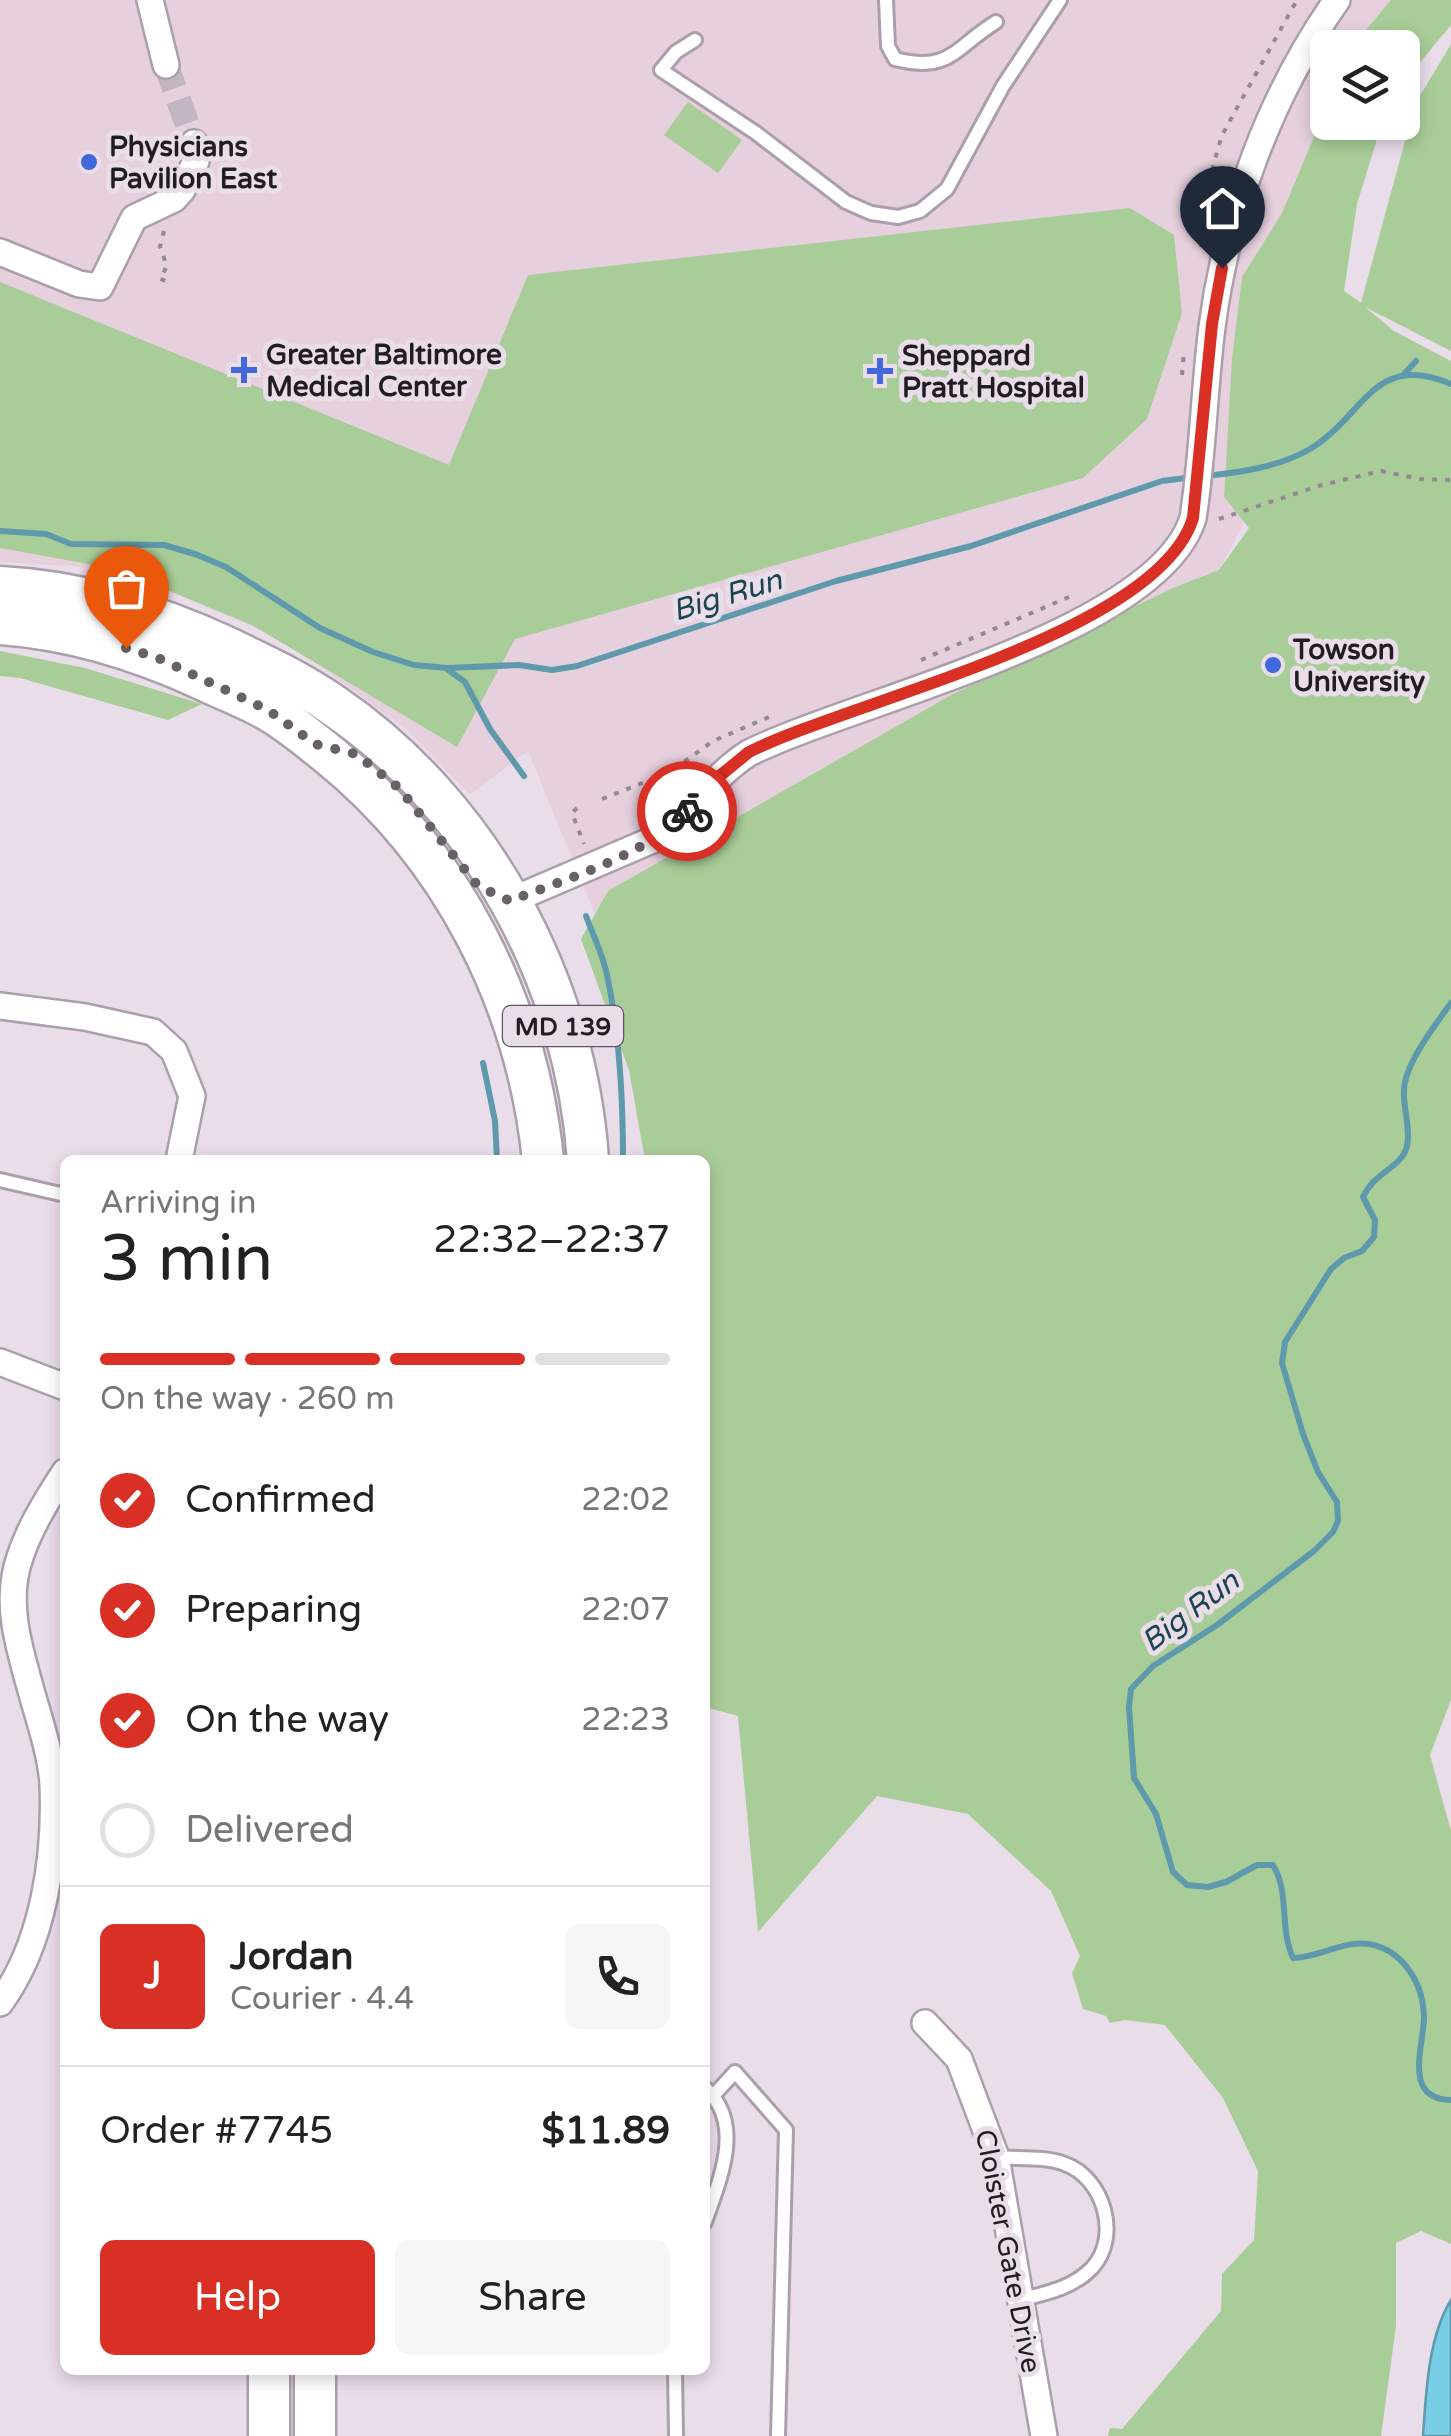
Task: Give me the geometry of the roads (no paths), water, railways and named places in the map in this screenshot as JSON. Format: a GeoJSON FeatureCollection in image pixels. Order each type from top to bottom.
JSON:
{"type":"FeatureCollection","features":[{"type":"Feature","properties":{"kind":"main road","name":"MD 139"},"geometry":{"type":"LineString","coordinates":[[0,587],[96,600],[188,630],[258,662],[331,703],[416,773],[478,850],[510,901],[539,960],[565,1032],[583,1107],[588,1155]]}},
{"type":"Feature","properties":{"kind":"main road","name":"MD 139"},"geometry":{"type":"LineString","coordinates":[[0,624],[93,638],[158,658],[268,710],[315,744],[389,810],[438,872],[484,950],[522,1048],[542,1155]]}},
{"type":"Feature","properties":{"kind":"main road"},"geometry":{"type":"LineString","coordinates":[[315,744],[356,754],[381,772],[418,808],[478,886],[510,901],[505,917],[507,934],[536,1025],[522,1048]]}},
{"type":"Feature","properties":{"kind":"main road"},"geometry":{"type":"LineString","coordinates":[[269,2375],[269,2436]]}},
{"type":"Feature","properties":{"kind":"main road"},"geometry":{"type":"LineString","coordinates":[[315,2375],[315,2436]]}},
{"type":"Feature","properties":{"kind":"street"},"geometry":{"type":"LineString","coordinates":[[150,0],[166,64]]}},
{"type":"Feature","properties":{"kind":"street"},"geometry":{"type":"LineString","coordinates":[[510,901],[657,838],[674,826],[724,770],[749,752],[1010,652],[1090,615],[1150,576],[1176,551],[1190,529],[1196,501],[1217,295],[1236,210],[1280,100],[1337,0]]}},
{"type":"Feature","properties":{"kind":"street"},"geometry":{"type":"LineString","coordinates":[[0,252],[79,284],[100,287],[134,218],[174,199],[182,190],[196,161],[194,142]]}},
{"type":"Feature","properties":{"kind":"street"},"geometry":{"type":"LineString","coordinates":[[0,1006],[85,1017],[153,1032],[174,1051],[192,1096],[180,1155]]}},
{"type":"Feature","properties":{"kind":"street"},"geometry":{"type":"LineString","coordinates":[[0,1362],[60,1385]]}},
{"type":"Feature","properties":{"kind":"street"},"geometry":{"type":"LineString","coordinates":[[0,2003],[14,1984],[34,1936],[50,1868],[53,1781],[14,1633],[17,1569],[41,1509],[60,1480]]}},
{"type":"Feature","properties":{"kind":"street","name":"Cloister Gate Drive"},"geometry":{"type":"LineString","coordinates":[[925,2024],[959,2059],[996,2157],[1044,2436]]}},
{"type":"Feature","properties":{"kind":"lane"},"geometry":{"type":"LineString","coordinates":[[886,0],[888,46],[895,59],[914,64],[944,62],[996,22]]}},
{"type":"Feature","properties":{"kind":"lane"},"geometry":{"type":"LineString","coordinates":[[695,40],[676,52],[660,70],[756,133],[846,202],[871,213],[898,217],[920,211],[947,188],[1003,86],[1060,0]]}},
{"type":"Feature","properties":{"kind":"lane"},"geometry":{"type":"LineString","coordinates":[[0,1180],[60,1194]]}},
{"type":"Feature","properties":{"kind":"lane"},"geometry":{"type":"LineString","coordinates":[[710,2091],[735,2072],[786,2130],[778,2436]]}},
{"type":"Feature","properties":{"kind":"lane"},"geometry":{"type":"LineString","coordinates":[[710,2093],[724,2110],[728,2156],[710,2208]]}},
{"type":"Feature","properties":{"kind":"lane"},"geometry":{"type":"LineString","coordinates":[[996,2157],[1068,2165],[1095,2189],[1105,2210],[1107,2234],[1095,2266],[1055,2292],[1023,2298]]}},
{"type":"Feature","properties":{"kind":"lane"},"geometry":{"type":"LineString","coordinates":[[675,2375],[676,2436]]}},
{"type":"Feature","properties":{"kind":"water"},"geometry":{"type":"Polygon","coordinates":[[[1451,2300],[1451,2436],[1423,2436],[1433,2348],[1451,2300]]]}},
{"type":"Feature","properties":{"kind":"waterway"},"geometry":{"type":"LineString","coordinates":[[1405,373],[1416,361]]}},
{"type":"Feature","properties":{"kind":"waterway","name":"Big Run"},"geometry":{"type":"LineString","coordinates":[[1206,476],[1273,464],[1310,449],[1387,381],[1425,376],[1451,384]]}},
{"type":"Feature","properties":{"kind":"waterway","name":"Big Run"},"geometry":{"type":"LineString","coordinates":[[0,531],[46,534],[71,544],[164,545],[195,554],[226,567],[320,628],[414,665],[519,665],[552,670],[577,666],[836,581],[971,546],[1162,481],[1194,477]]}},
{"type":"Feature","properties":{"kind":"waterway"},"geometry":{"type":"LineString","coordinates":[[447,669],[465,682],[490,729],[524,776]]}},
{"type":"Feature","properties":{"kind":"waterway"},"geometry":{"type":"LineString","coordinates":[[586,916],[605,968],[615,1021],[623,1155]]}},
{"type":"Feature","properties":{"kind":"waterway","name":"Big Run"},"geometry":{"type":"LineString","coordinates":[[1451,1003],[1422,1046],[1405,1081],[1408,1139],[1404,1153],[1363,1197],[1375,1220],[1374,1237],[1362,1251],[1331,1269],[1285,1342],[1282,1363],[1303,1434],[1318,1472],[1337,1502],[1338,1521],[1333,1532],[1217,1625],[1153,1666],[1131,1689],[1129,1707],[1134,1778],[1156,1814],[1173,1872],[1187,1885],[1208,1887],[1257,1865],[1273,1865],[1281,1887],[1293,1958],[1359,1943],[1381,1948],[1402,1961],[1416,1982],[1423,2006],[1421,2082],[1426,2091],[1451,2100]]}},
{"type":"Feature","properties":{"kind":"waterway"},"geometry":{"type":"LineString","coordinates":[[483,1063],[495,1121],[497,1155]]}},
{"type":"Feature","properties":{"kind":"tunnel"},"geometry":{"type":"LineString","coordinates":[[166,65],[194,143]]}},
{"type":"Feature","properties":{"kind":"place","name":"Physicians Pavilion East"},"geometry":{"type":"Point","coordinates":[89,162]}},
{"type":"Feature","properties":{"kind":"place","name":"Greater Baltimore Medical Center"},"geometry":{"type":"Point","coordinates":[244,370]}},
{"type":"Feature","properties":{"kind":"place","name":"Sheppard Pratt Hospital"},"geometry":{"type":"Point","coordinates":[880,371]}},
{"type":"Feature","properties":{"kind":"place","name":"Towson University"},"geometry":{"type":"Point","coordinates":[1273,665]}}]}
